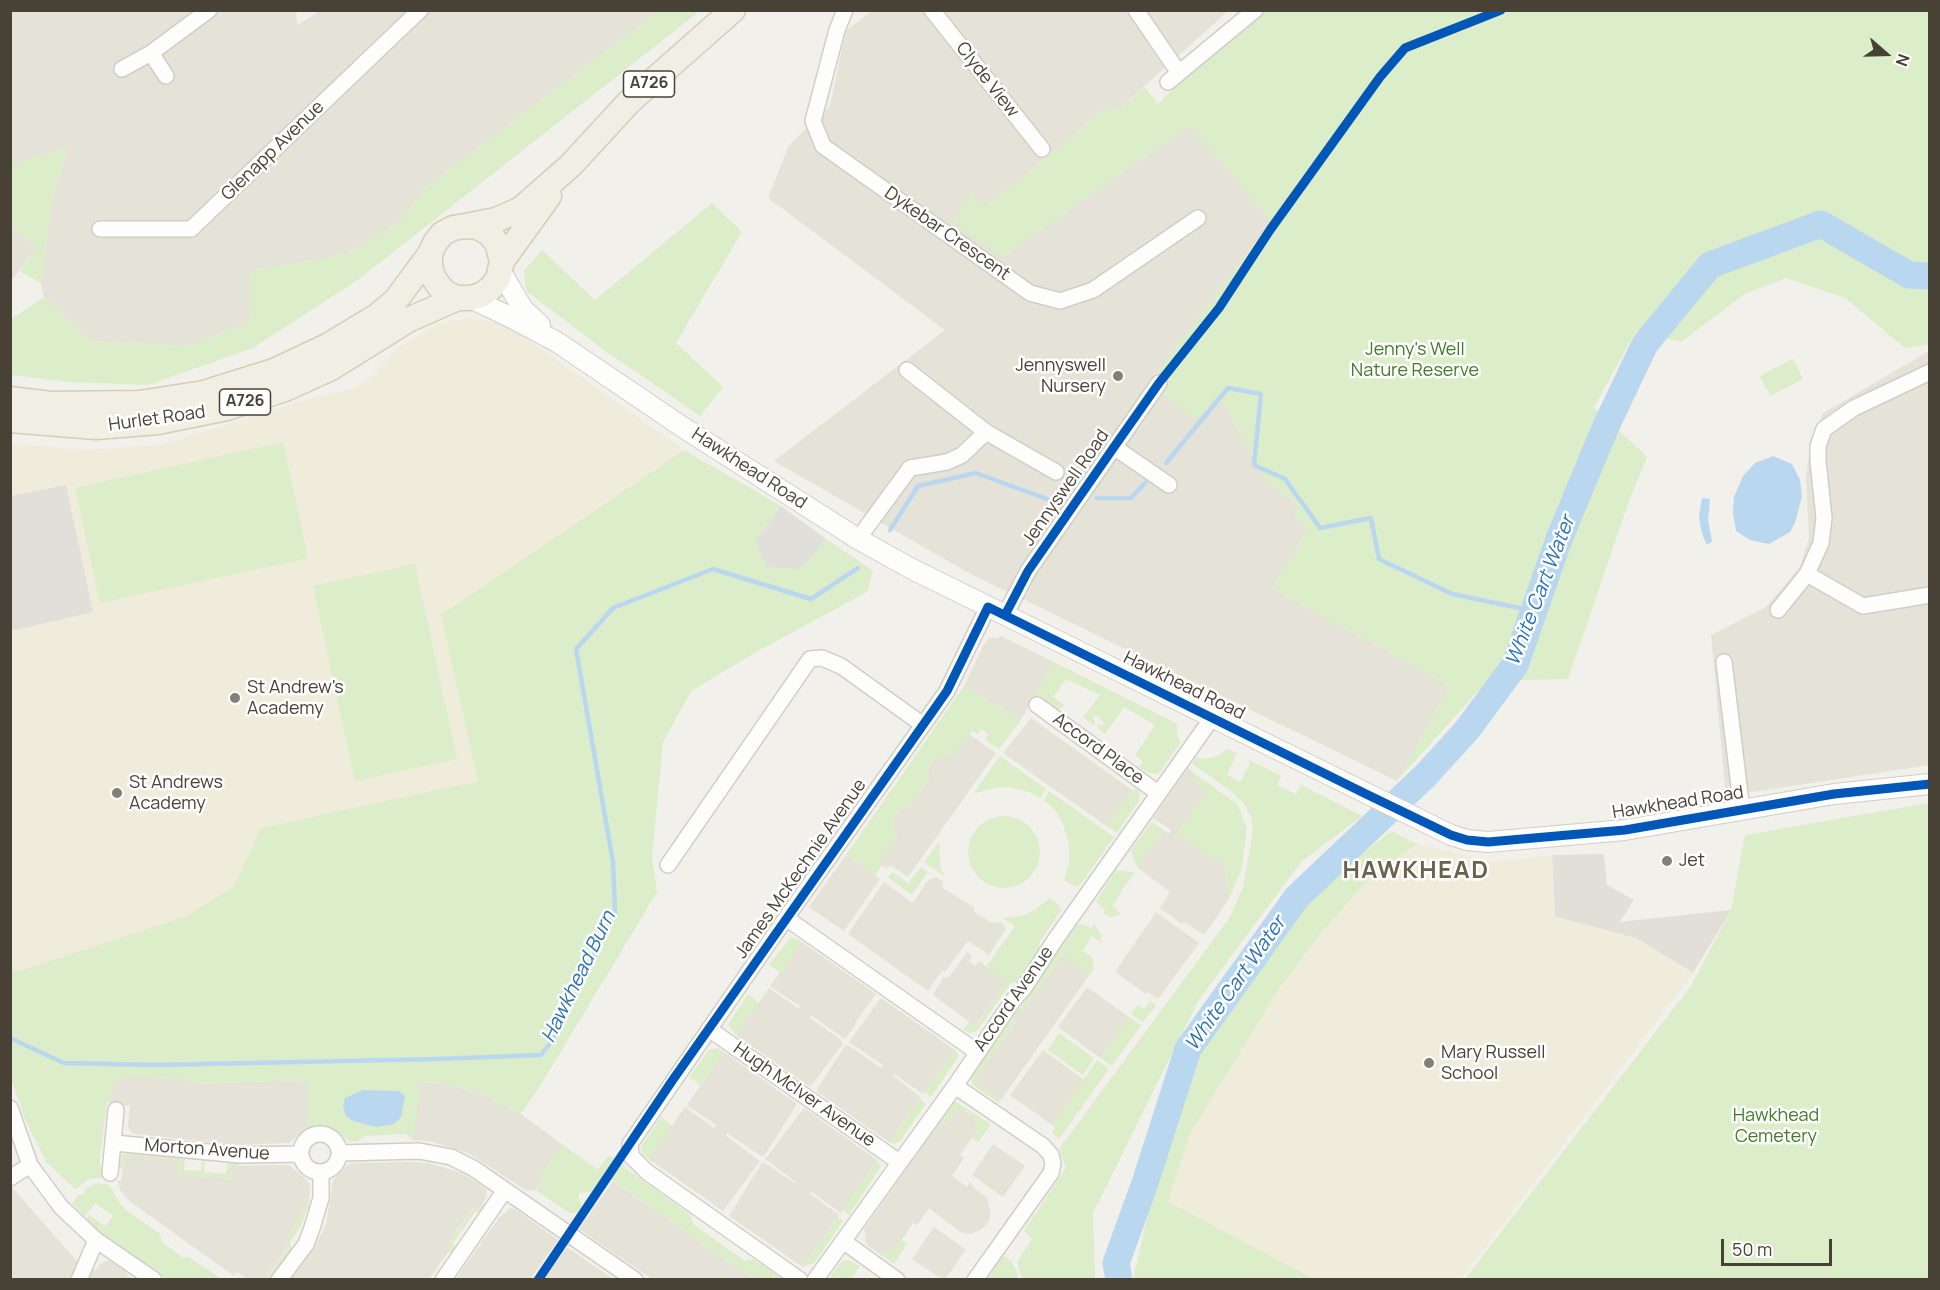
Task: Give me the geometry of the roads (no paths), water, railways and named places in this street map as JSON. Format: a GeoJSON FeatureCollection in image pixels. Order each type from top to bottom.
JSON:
{"type":"FeatureCollection","features":[{"type":"Feature","properties":{"kind":"main road","name":"A726"},"geometry":{"type":"LineString","coordinates":[[465,226],[496,220],[521,209],[571,165],[629,102],[734,10]]}},
{"type":"Feature","properties":{"kind":"main road","name":"A726"},"geometry":{"type":"LineString","coordinates":[[502,267],[571,165]]}},
{"type":"Feature","properties":{"kind":"main road"},"geometry":{"type":"LineString","coordinates":[[477,227],[489,233],[497,243],[502,267],[491,288],[481,295],[464,298],[447,294],[439,286],[429,266],[430,254],[442,234],[453,228],[477,227]]}},
{"type":"Feature","properties":{"kind":"main road","name":"Hurlet Road"},"geometry":{"type":"LineString","coordinates":[[10,399],[51,404],[140,403],[204,393],[274,371],[327,346],[377,316],[396,300],[430,254]]}},
{"type":"Feature","properties":{"kind":"main road","name":"Hurlet Road"},"geometry":{"type":"LineString","coordinates":[[10,420],[96,427],[158,422],[227,408],[285,389],[331,368],[408,320],[464,298]]}},
{"type":"Feature","properties":{"kind":"street"},"geometry":{"type":"LineString","coordinates":[[122,69],[151,53],[209,10]]}},
{"type":"Feature","properties":{"kind":"street","name":"Glenapp Avenue"},"geometry":{"type":"LineString","coordinates":[[100,229],[191,229],[420,10]]}},
{"type":"Feature","properties":{"kind":"street","name":"Dykebar Crescent"},"geometry":{"type":"LineString","coordinates":[[845,10],[837,30],[813,121],[823,146],[1030,292],[1060,301],[1093,290],[1198,218]]}},
{"type":"Feature","properties":{"kind":"street","name":"Clyde View"},"geometry":{"type":"LineString","coordinates":[[932,10],[1042,149]]}},
{"type":"Feature","properties":{"kind":"street"},"geometry":{"type":"LineString","coordinates":[[1136,10],[1173,78],[1255,10]]}},
{"type":"Feature","properties":{"kind":"street"},"geometry":{"type":"LineString","coordinates":[[151,53],[166,76]]}},
{"type":"Feature","properties":{"kind":"street","name":"Hawkhead Road"},"geometry":{"type":"LineString","coordinates":[[502,267],[523,309],[557,342]]}},
{"type":"Feature","properties":{"kind":"street","name":"Hawkhead Road"},"geometry":{"type":"LineString","coordinates":[[464,298],[508,316],[557,342],[684,428],[858,539],[1212,718],[1459,838],[1488,842],[1625,830],[1847,792],[1929,784]]}},
{"type":"Feature","properties":{"kind":"street"},"geometry":{"type":"LineString","coordinates":[[908,370],[987,432],[1056,472]]}},
{"type":"Feature","properties":{"kind":"street"},"geometry":{"type":"LineString","coordinates":[[1778,610],[1807,574],[1821,543],[1824,518],[1818,446],[1824,429],[1854,408],[1929,372]]}},
{"type":"Feature","properties":{"kind":"street","name":"Jennyswell Road"},"geometry":{"type":"LineString","coordinates":[[997,611],[1028,571],[1159,383]]}},
{"type":"Feature","properties":{"kind":"street"},"geometry":{"type":"LineString","coordinates":[[858,539],[910,468],[947,462],[962,455],[987,432]]}},
{"type":"Feature","properties":{"kind":"street"},"geometry":{"type":"LineString","coordinates":[[1114,447],[1169,485]]}},
{"type":"Feature","properties":{"kind":"street"},"geometry":{"type":"LineString","coordinates":[[1807,574],[1863,606],[1929,594]]}},
{"type":"Feature","properties":{"kind":"street","name":"James McKechnie Avenue"},"geometry":{"type":"LineString","coordinates":[[801,1280],[647,1172],[631,1156],[630,1144],[947,691],[997,611]]}},
{"type":"Feature","properties":{"kind":"street"},"geometry":{"type":"LineString","coordinates":[[668,865],[810,659],[822,658],[841,666],[923,725]]}},
{"type":"Feature","properties":{"kind":"street"},"geometry":{"type":"LineString","coordinates":[[1724,662],[1742,811]]}},
{"type":"Feature","properties":{"kind":"street","name":"Accord Place"},"geometry":{"type":"LineString","coordinates":[[1037,705],[1158,793]]}},
{"type":"Feature","properties":{"kind":"street","name":"Accord Avenue"},"geometry":{"type":"LineString","coordinates":[[815,1280],[955,1086],[1212,718]]}},
{"type":"Feature","properties":{"kind":"street"},"geometry":{"type":"LineString","coordinates":[[786,918],[977,1052]]}},
{"type":"Feature","properties":{"kind":"street","name":"Hugh McIver Avenue"},"geometry":{"type":"LineString","coordinates":[[709,1029],[899,1162]]}},
{"type":"Feature","properties":{"kind":"street"},"geometry":{"type":"LineString","coordinates":[[955,1086],[1043,1146],[1051,1155],[1053,1163],[1051,1173],[975,1280]]}},
{"type":"Feature","properties":{"kind":"street"},"geometry":{"type":"LineString","coordinates":[[10,1108],[30,1165],[61,1207],[96,1240],[154,1280]]}},
{"type":"Feature","properties":{"kind":"street"},"geometry":{"type":"LineString","coordinates":[[110,1173],[116,1110]]}},
{"type":"Feature","properties":{"kind":"street"},"geometry":{"type":"LineString","coordinates":[[320,1134],[334,1140],[339,1153],[334,1167],[321,1172],[308,1167],[301,1154],[302,1147],[307,1140],[320,1134]]}},
{"type":"Feature","properties":{"kind":"street","name":"Morton Avenue"},"geometry":{"type":"LineString","coordinates":[[114,1143],[240,1155],[301,1154]]}},
{"type":"Feature","properties":{"kind":"street"},"geometry":{"type":"LineString","coordinates":[[339,1153],[419,1151],[451,1157],[473,1168],[635,1280]]}},
{"type":"Feature","properties":{"kind":"street"},"geometry":{"type":"LineString","coordinates":[[10,1178],[30,1165]]}},
{"type":"Feature","properties":{"kind":"street"},"geometry":{"type":"LineString","coordinates":[[279,1280],[306,1244],[321,1198],[321,1172]]}},
{"type":"Feature","properties":{"kind":"street"},"geometry":{"type":"LineString","coordinates":[[443,1280],[505,1190]]}},
{"type":"Feature","properties":{"kind":"street"},"geometry":{"type":"LineString","coordinates":[[79,1280],[96,1240]]}},
{"type":"Feature","properties":{"kind":"street"},"geometry":{"type":"LineString","coordinates":[[843,1241],[897,1280]]}},
{"type":"Feature","properties":{"kind":"water"},"geometry":{"type":"Polygon","coordinates":[[[1773,456],[1792,464],[1800,480],[1802,496],[1795,523],[1790,532],[1769,544],[1750,540],[1736,531],[1733,513],[1734,497],[1743,476],[1755,463],[1773,456]]]}},
{"type":"Feature","properties":{"kind":"water"},"geometry":{"type":"Polygon","coordinates":[[[1702,498],[1710,499],[1708,520],[1712,541],[1707,545],[1699,517],[1702,498]]]}},
{"type":"Feature","properties":{"kind":"water"},"geometry":{"type":"Polygon","coordinates":[[[363,1090],[399,1091],[405,1096],[401,1117],[394,1124],[376,1127],[353,1121],[346,1116],[343,1106],[345,1098],[363,1090]]]}},
{"type":"Feature","properties":{"kind":"waterway","name":"White Cart Water"},"geometry":{"type":"LineString","coordinates":[[1119,1280],[1116,1263],[1145,1183],[1188,1049],[1297,897],[1425,776],[1467,730],[1515,665],[1559,539],[1606,426],[1645,344],[1710,265],[1821,224],[1909,275],[1930,276]]}},
{"type":"Feature","properties":{"kind":"waterway","name":"Hawkhead Burn"},"geometry":{"type":"LineString","coordinates":[[1166,463],[1228,388],[1261,394],[1254,465],[1285,479],[1320,528],[1371,518],[1379,559],[1452,594],[1534,611]]}},
{"type":"Feature","properties":{"kind":"waterway","name":"Hawkhead Burn"},"geometry":{"type":"LineString","coordinates":[[890,530],[918,486],[976,473],[1047,499]]}},
{"type":"Feature","properties":{"kind":"waterway","name":"Hawkhead Burn"},"geometry":{"type":"LineString","coordinates":[[1097,498],[1131,498],[1145,483]]}},
{"type":"Feature","properties":{"kind":"waterway","name":"Hawkhead Burn"},"geometry":{"type":"LineString","coordinates":[[10,1038],[64,1063],[156,1065],[541,1055],[551,1042],[615,912],[613,862],[576,649],[613,608],[713,569],[811,599],[858,568]]}},
{"type":"Feature","properties":{"kind":"place","name":"Jennyswell Nursery"},"geometry":{"type":"Point","coordinates":[1118,376]}},
{"type":"Feature","properties":{"kind":"place","name":"St Andrew's Academy"},"geometry":{"type":"Point","coordinates":[235,698]}},
{"type":"Feature","properties":{"kind":"place","name":"St Andrews Academy"},"geometry":{"type":"Point","coordinates":[117,793]}},
{"type":"Feature","properties":{"kind":"place","name":"Jet"},"geometry":{"type":"Point","coordinates":[1667,861]}},
{"type":"Feature","properties":{"kind":"place","name":"Mary Russell School"},"geometry":{"type":"Point","coordinates":[1429,1063]}},
{"type":"Feature","properties":{"kind":"district","name":"HAWKHEAD"},"geometry":{"type":"Point","coordinates":[1416,871]}},
{"type":"Feature","properties":{"kind":"park label","name":"Jenny's Well Nature Reserve"},"geometry":{"type":"Point","coordinates":[1415,360]}},
{"type":"Feature","properties":{"kind":"park label","name":"Hawkhead Cemetery"},"geometry":{"type":"Point","coordinates":[1776,1126]}}]}
